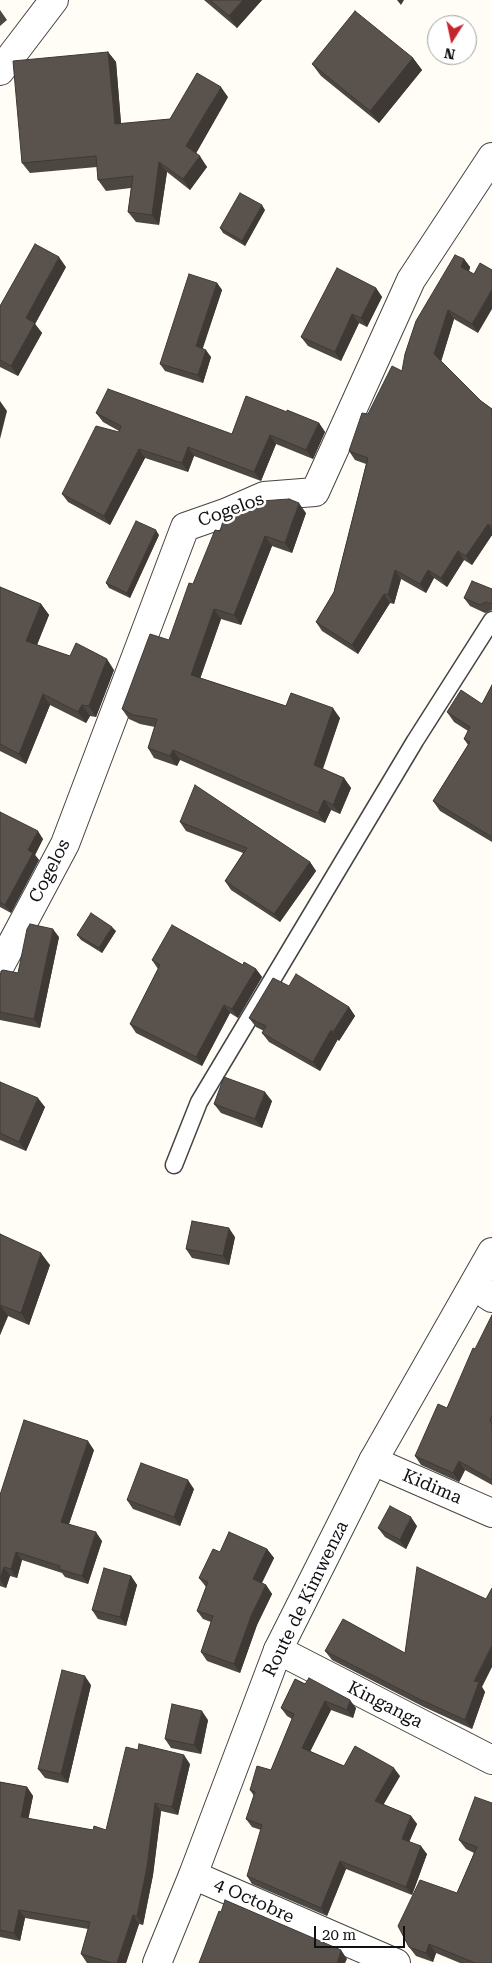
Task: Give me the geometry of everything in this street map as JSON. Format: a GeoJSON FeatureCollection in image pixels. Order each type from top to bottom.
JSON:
{"type":"FeatureCollection","features":[{"type":"Feature","properties":{"kind":"street"},"geometry":{"type":"LineString","coordinates":[[0,71],[54,0]]}},
{"type":"Feature","properties":{"kind":"street","name":"Cogelos"},"geometry":{"type":"LineString","coordinates":[[0,966],[65,844],[184,527],[225,513],[264,496],[315,492],[411,280],[492,157]]}},
{"type":"Feature","properties":{"kind":"street","name":"Route de Kimwenza"},"geometry":{"type":"LineString","coordinates":[[157,1963],[193,1875],[278,1650],[373,1461],[483,1292],[492,1252]]}},
{"type":"Feature","properties":{"kind":"street","name":"Kidima"},"geometry":{"type":"LineString","coordinates":[[373,1461],[492,1512]]}},
{"type":"Feature","properties":{"kind":"street","name":"Kinganga"},"geometry":{"type":"LineString","coordinates":[[278,1650],[492,1760]]}},
{"type":"Feature","properties":{"kind":"street","name":"4 Octobre"},"geometry":{"type":"LineString","coordinates":[[193,1875],[396,1963]]}},
{"type":"Feature","properties":{"kind":"lane"},"geometry":{"type":"LineString","coordinates":[[174,1165],[199,1102],[410,750],[492,620]]}},
{"type":"Feature","properties":{"kind":"building"},"geometry":{"type":"Polygon","coordinates":[[[210,0],[243,0],[229,16],[210,0]]]}},
{"type":"Feature","properties":{"kind":"building"},"geometry":{"type":"Polygon","coordinates":[[[355,11],[413,58],[370,111],[312,64],[355,11]]]}},
{"type":"Feature","properties":{"kind":"building"},"geometry":{"type":"Polygon","coordinates":[[[108,52],[115,124],[170,119],[197,73],[221,87],[186,146],[200,156],[183,179],[159,162],[152,215],[128,212],[133,176],[98,180],[96,156],[22,163],[13,61],[108,52]]]}},
{"type":"Feature","properties":{"kind":"building"},"geometry":{"type":"Polygon","coordinates":[[[240,193],[262,205],[242,241],[220,228],[240,193]]]}},
{"type":"Feature","properties":{"kind":"building"},"geometry":{"type":"Polygon","coordinates":[[[35,244],[59,257],[26,318],[35,323],[11,366],[0,360],[0,306],[35,244]]]}},
{"type":"Feature","properties":{"kind":"building"},"geometry":{"type":"Polygon","coordinates":[[[455,255],[464,259],[461,267],[474,274],[480,263],[492,270],[492,289],[472,324],[448,310],[434,354],[481,401],[492,409],[492,527],[488,524],[466,556],[458,551],[441,578],[428,570],[420,584],[395,570],[388,595],[384,594],[352,645],[316,622],[334,592],[368,458],[349,451],[362,413],[368,414],[392,366],[402,371],[405,354],[416,321],[455,255]]]}},
{"type":"Feature","properties":{"kind":"building"},"geometry":{"type":"Polygon","coordinates":[[[337,268],[376,288],[361,318],[352,314],[335,352],[301,337],[337,268]]]}},
{"type":"Feature","properties":{"kind":"building"},"geometry":{"type":"Polygon","coordinates":[[[189,274],[217,283],[196,346],[206,350],[198,375],[160,364],[189,274]]]}},
{"type":"Feature","properties":{"kind":"building"},"geometry":{"type":"Polygon","coordinates":[[[108,389],[232,434],[246,396],[319,423],[306,450],[270,435],[254,472],[188,447],[182,463],[139,449],[104,516],[62,494],[96,426],[119,432],[121,426],[96,413],[108,389]]]}},
{"type":"Feature","properties":{"kind":"building"},"geometry":{"type":"Polygon","coordinates":[[[289,499],[299,503],[285,543],[265,536],[234,615],[214,609],[191,675],[286,706],[291,693],[333,708],[314,765],[344,778],[333,805],[324,800],[318,813],[173,750],[170,756],[148,748],[157,719],[133,715],[122,709],[150,634],[169,640],[189,583],[193,584],[215,530],[220,531],[224,518],[261,501],[289,499]]]}},
{"type":"Feature","properties":{"kind":"building"},"geometry":{"type":"Polygon","coordinates":[[[136,521],[156,530],[127,593],[106,583],[136,521]]]}},
{"type":"Feature","properties":{"kind":"building"},"geometry":{"type":"Polygon","coordinates":[[[472,581],[492,589],[492,604],[486,602],[480,605],[464,598],[472,581]]]}},
{"type":"Feature","properties":{"kind":"building"},"geometry":{"type":"Polygon","coordinates":[[[0,587],[41,604],[26,641],[70,656],[76,643],[107,659],[89,706],[82,705],[78,712],[43,694],[19,754],[0,744],[0,587]]]}},
{"type":"Feature","properties":{"kind":"building"},"geometry":{"type":"Polygon","coordinates":[[[492,685],[492,837],[433,801],[470,742],[464,739],[470,727],[447,712],[461,690],[482,704],[492,685]]]}},
{"type":"Feature","properties":{"kind":"building"},"geometry":{"type":"Polygon","coordinates":[[[195,785],[310,862],[274,914],[225,881],[247,848],[180,822],[195,785]]]}},
{"type":"Feature","properties":{"kind":"building"},"geometry":{"type":"Polygon","coordinates":[[[0,812],[38,831],[28,850],[33,853],[5,905],[0,902],[0,812]]]}},
{"type":"Feature","properties":{"kind":"building"},"geometry":{"type":"Polygon","coordinates":[[[91,913],[112,927],[99,948],[77,935],[91,913]]]}},
{"type":"Feature","properties":{"kind":"building"},"geometry":{"type":"Polygon","coordinates":[[[30,924],[53,929],[34,1019],[0,1012],[1,971],[18,973],[27,929],[30,924]]]}},
{"type":"Feature","properties":{"kind":"building"},"geometry":{"type":"Polygon","coordinates":[[[172,925],[243,965],[244,962],[256,969],[232,1009],[224,1005],[196,1057],[130,1024],[160,965],[152,960],[172,925]]]}},
{"type":"Feature","properties":{"kind":"building"},"geometry":{"type":"Polygon","coordinates":[[[296,974],[349,1007],[333,1032],[331,1030],[313,1062],[262,1033],[266,1026],[249,1018],[273,978],[289,986],[296,974]]]}},
{"type":"Feature","properties":{"kind":"building"},"geometry":{"type":"Polygon","coordinates":[[[224,1077],[265,1092],[255,1119],[214,1104],[224,1077]]]}},
{"type":"Feature","properties":{"kind":"building"},"geometry":{"type":"Polygon","coordinates":[[[0,1082],[38,1098],[19,1142],[0,1133],[0,1082]]]}},
{"type":"Feature","properties":{"kind":"building"},"geometry":{"type":"Polygon","coordinates":[[[192,1221],[229,1228],[223,1256],[186,1249],[192,1221]]]}},
{"type":"Feature","properties":{"kind":"building"},"geometry":{"type":"Polygon","coordinates":[[[0,1234],[41,1253],[21,1313],[0,1305],[0,1234]]]}},
{"type":"Feature","properties":{"kind":"building"},"geometry":{"type":"Polygon","coordinates":[[[492,1315],[492,1416],[490,1419],[492,1425],[492,1480],[459,1461],[453,1473],[415,1456],[438,1404],[447,1408],[473,1348],[475,1349],[492,1315]]]}},
{"type":"Feature","properties":{"kind":"building"},"geometry":{"type":"Polygon","coordinates":[[[24,1420],[88,1441],[61,1522],[96,1532],[82,1576],[59,1569],[60,1566],[16,1552],[11,1569],[4,1567],[0,1579],[0,1495],[24,1420]]]}},
{"type":"Feature","properties":{"kind":"building"},"geometry":{"type":"Polygon","coordinates":[[[141,1463],[188,1480],[174,1517],[127,1500],[141,1463]]]}},
{"type":"Feature","properties":{"kind":"building"},"geometry":{"type":"Polygon","coordinates":[[[390,1506],[411,1517],[400,1540],[378,1528],[390,1506]]]}},
{"type":"Feature","properties":{"kind":"building"},"geometry":{"type":"Polygon","coordinates":[[[229,1532],[267,1549],[253,1579],[266,1585],[251,1616],[234,1664],[201,1652],[213,1616],[197,1611],[208,1582],[199,1578],[213,1549],[220,1552],[229,1532]]]}},
{"type":"Feature","properties":{"kind":"building"},"geometry":{"type":"Polygon","coordinates":[[[417,1567],[486,1599],[492,1588],[492,1645],[474,1681],[479,1682],[465,1720],[325,1651],[343,1619],[405,1653],[417,1567]]]}},
{"type":"Feature","properties":{"kind":"building"},"geometry":{"type":"Polygon","coordinates":[[[104,1568],[131,1576],[120,1617],[92,1610],[104,1568]]]}},
{"type":"Feature","properties":{"kind":"building"},"geometry":{"type":"Polygon","coordinates":[[[62,1670],[85,1676],[61,1774],[38,1769],[62,1670]]]}},
{"type":"Feature","properties":{"kind":"building"},"geometry":{"type":"Polygon","coordinates":[[[309,1678],[350,1700],[347,1710],[325,1701],[302,1748],[344,1766],[355,1746],[394,1768],[375,1801],[411,1816],[402,1839],[421,1846],[406,1887],[340,1861],[321,1908],[247,1876],[262,1825],[246,1819],[255,1792],[250,1790],[257,1766],[271,1770],[294,1714],[281,1708],[295,1679],[305,1684],[309,1678]]]}},
{"type":"Feature","properties":{"kind":"building"},"geometry":{"type":"Polygon","coordinates":[[[172,1704],[202,1711],[194,1745],[165,1739],[172,1704]]]}},
{"type":"Feature","properties":{"kind":"building"},"geometry":{"type":"Polygon","coordinates":[[[139,1744],[184,1755],[172,1807],[155,1803],[147,1867],[137,1916],[133,1915],[117,1963],[81,1954],[90,1922],[19,1910],[14,1933],[0,1930],[0,1782],[27,1787],[21,1817],[93,1830],[94,1826],[106,1830],[126,1747],[138,1750],[139,1744]]]}},
{"type":"Feature","properties":{"kind":"building"},"geometry":{"type":"Polygon","coordinates":[[[475,1797],[492,1803],[492,1963],[475,1963],[429,1944],[426,1953],[409,1947],[398,1926],[420,1880],[457,1893],[477,1847],[459,1840],[475,1797]]]}},
{"type":"Feature","properties":{"kind":"building"},"geometry":{"type":"Polygon","coordinates":[[[225,1900],[341,1950],[337,1963],[199,1963],[225,1900]]]}}]}
